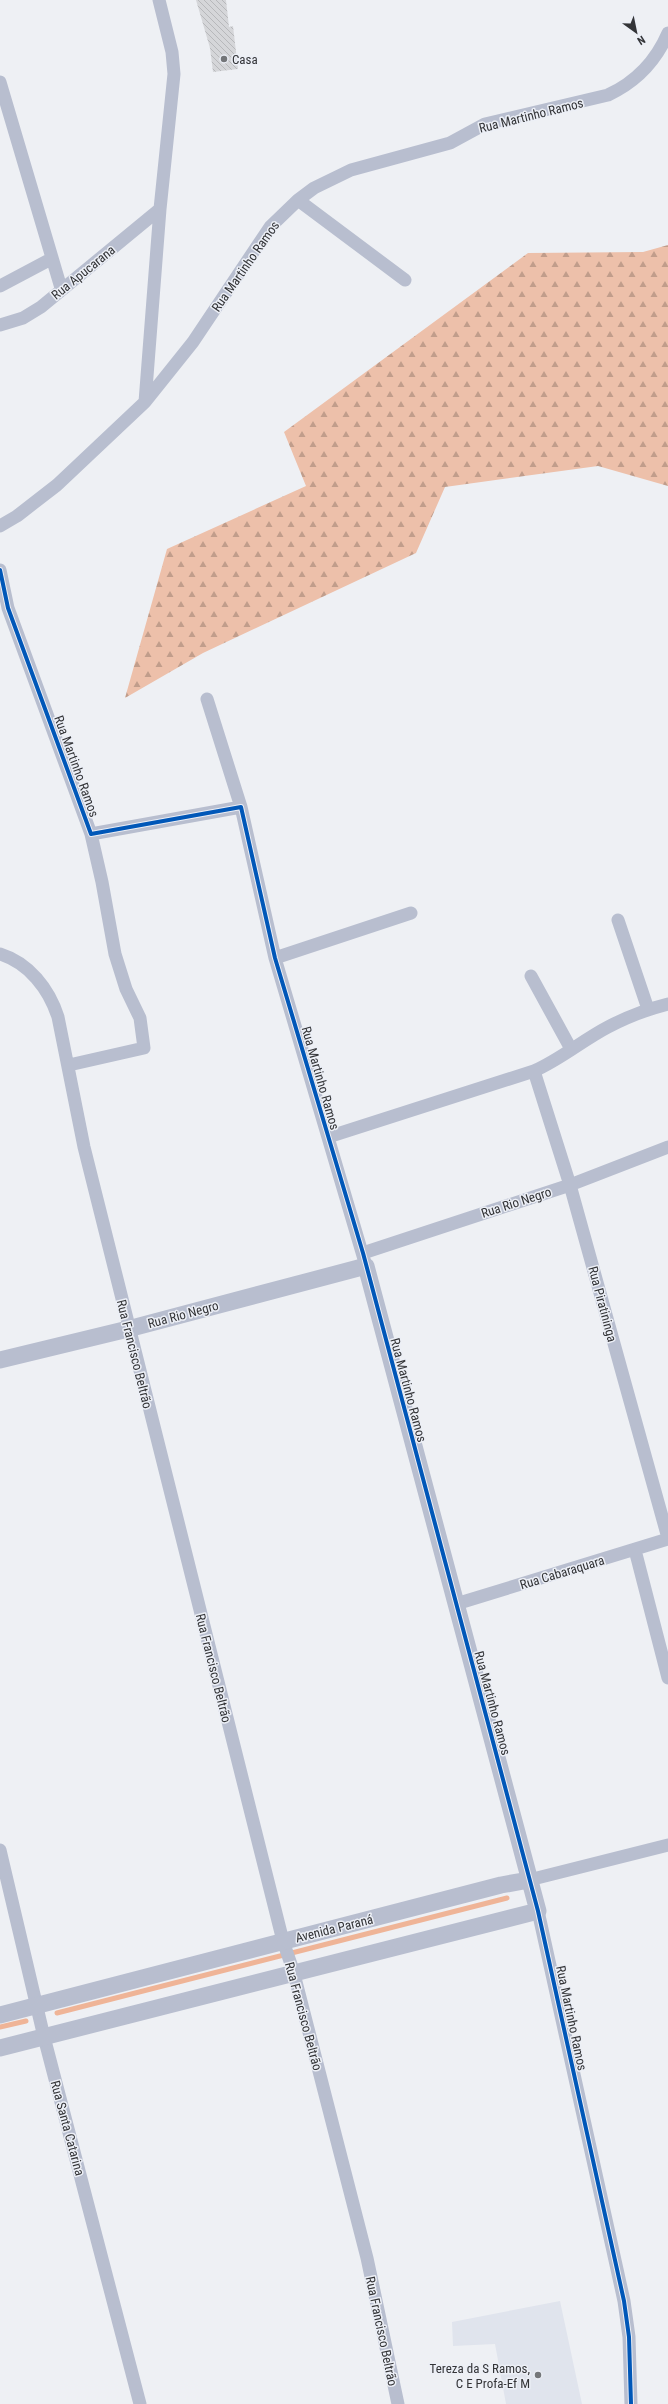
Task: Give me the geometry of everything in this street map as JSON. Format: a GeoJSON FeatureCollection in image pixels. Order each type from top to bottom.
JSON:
{"type":"FeatureCollection","features":[{"type":"Feature","properties":{"kind":"street"},"geometry":{"type":"LineString","coordinates":[[145,402],[160,209],[174,74],[172,52],[159,0]]}},
{"type":"Feature","properties":{"kind":"street","name":"Rua Martinho Ramos"},"geometry":{"type":"LineString","coordinates":[[0,526],[28,508],[57,484],[145,402],[193,342],[260,241],[298,200],[314,188],[350,170],[450,143],[485,124],[608,95],[635,79],[652,61],[668,32]]}},
{"type":"Feature","properties":{"kind":"street"},"geometry":{"type":"LineString","coordinates":[[0,82],[51,259],[61,288]]}},
{"type":"Feature","properties":{"kind":"street"},"geometry":{"type":"LineString","coordinates":[[298,200],[405,280]]}},
{"type":"Feature","properties":{"kind":"street","name":"Rua Apucarana"},"geometry":{"type":"LineString","coordinates":[[0,325],[24,318],[41,307],[61,288],[160,209]]}},
{"type":"Feature","properties":{"kind":"street"},"geometry":{"type":"LineString","coordinates":[[0,286],[51,259]]}},
{"type":"Feature","properties":{"kind":"street","name":"Rua Martinho Ramos"},"geometry":{"type":"LineString","coordinates":[[0,570],[8,608],[91,834],[241,807],[275,958],[364,1259],[538,1911],[624,2301],[629,2337],[631,2404]]}},
{"type":"Feature","properties":{"kind":"street"},"geometry":{"type":"LineString","coordinates":[[207,699],[241,807]]}},
{"type":"Feature","properties":{"kind":"street"},"geometry":{"type":"LineString","coordinates":[[69,1065],[144,1048],[140,1018],[126,989],[115,954],[102,882],[91,834]]}},
{"type":"Feature","properties":{"kind":"street"},"geometry":{"type":"LineString","coordinates":[[275,958],[411,913]]}},
{"type":"Feature","properties":{"kind":"street"},"geometry":{"type":"LineString","coordinates":[[618,920],[648,1009]]}},
{"type":"Feature","properties":{"kind":"street","name":"Rua Francisco Beltrão"},"geometry":{"type":"LineString","coordinates":[[0,954],[18,962],[32,974],[53,1001],[69,1065],[84,1147],[128,1329],[285,1947],[293,1972],[367,2258],[398,2404]]}},
{"type":"Feature","properties":{"kind":"street"},"geometry":{"type":"LineString","coordinates":[[531,976],[571,1049]]}},
{"type":"Feature","properties":{"kind":"street"},"geometry":{"type":"LineString","coordinates":[[328,1137],[534,1071],[561,1057],[571,1049],[609,1026],[648,1009],[668,1004]]}},
{"type":"Feature","properties":{"kind":"street","name":"Rua Piratininga"},"geometry":{"type":"LineString","coordinates":[[534,1071],[570,1185],[668,1539]]}},
{"type":"Feature","properties":{"kind":"street","name":"Rua Rio Negro"},"geometry":{"type":"LineString","coordinates":[[0,1360],[128,1329],[364,1259],[668,1148]]}},
{"type":"Feature","properties":{"kind":"street","name":"Rua Cabaraquara"},"geometry":{"type":"LineString","coordinates":[[456,1604],[668,1539]]}},
{"type":"Feature","properties":{"kind":"street"},"geometry":{"type":"LineString","coordinates":[[634,1550],[668,1678]]}},
{"type":"Feature","properties":{"kind":"street","name":"Avenida Paraná"},"geometry":{"type":"LineString","coordinates":[[0,2015],[285,1947],[501,1885],[529,1880],[668,1845]]}},
{"type":"Feature","properties":{"kind":"street","name":"Rua Santa Catarina"},"geometry":{"type":"LineString","coordinates":[[0,1850],[44,2037],[140,2404]]}},
{"type":"Feature","properties":{"kind":"street"},"geometry":{"type":"LineString","coordinates":[[0,2048],[293,1972],[538,1911]]}},
{"type":"Feature","properties":{"kind":"shaded area","name":"Tereza da S Ramos, C E Profa-Ef M"},"geometry":{"type":"Polygon","coordinates":[[[560,2301],[582,2404],[506,2404],[495,2344],[453,2346],[452,2322],[560,2301]]]}},
{"type":"Feature","properties":{"kind":"green space"},"geometry":{"type":"Polygon","coordinates":[[[668,245],[668,486],[598,466],[445,487],[416,553],[203,653],[125,698],[167,549],[306,486],[284,432],[528,253],[643,252],[668,245]]]}},
{"type":"Feature","properties":{"kind":"building"},"geometry":{"type":"Polygon","coordinates":[[[196,0],[226,0],[229,27],[233,26],[238,69],[213,72],[210,48],[196,0]]]}},
{"type":"Feature","properties":{"kind":"waterway"},"geometry":{"type":"LineString","coordinates":[[57,2013],[507,1898]]}},
{"type":"Feature","properties":{"kind":"waterway"},"geometry":{"type":"LineString","coordinates":[[0,2027],[26,2021]]}},
{"type":"Feature","properties":{"kind":"cycle path"},"geometry":{"type":"LineString","coordinates":[[0,570],[8,608],[91,834],[241,807],[275,958],[363,1253],[538,1911],[624,2301],[629,2337],[631,2404]]}},
{"type":"Feature","properties":{"kind":"place","name":"Casa"},"geometry":{"type":"Point","coordinates":[224,59]}},
{"type":"Feature","properties":{"kind":"place","name":"Tereza da S Ramos, C E Profa-Ef M"},"geometry":{"type":"Point","coordinates":[538,2375]}}]}
